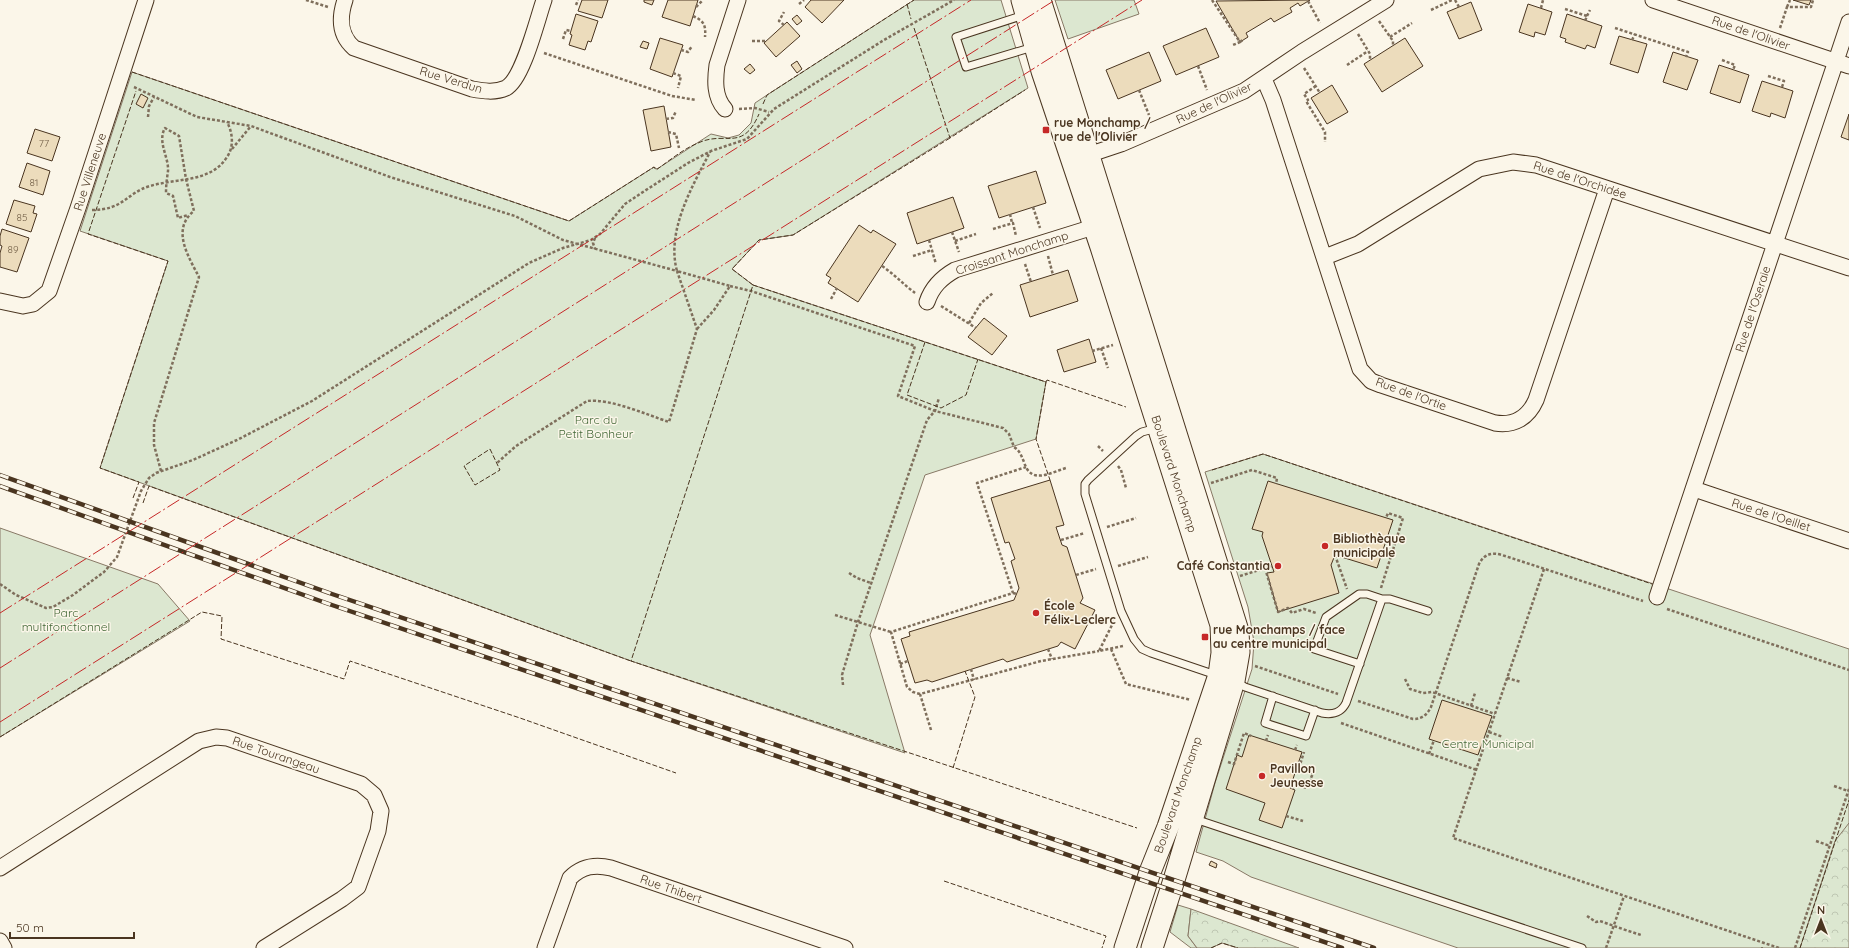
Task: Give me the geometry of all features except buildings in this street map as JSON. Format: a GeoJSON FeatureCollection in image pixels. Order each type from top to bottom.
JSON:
{"type":"FeatureCollection","features":[{"type":"Feature","properties":{"kind":"street","name":"Rue Villeneuve"},"geometry":{"type":"LineString","coordinates":[[0,301],[23,306],[33,304],[49,291],[78,208],[146,0]]}},
{"type":"Feature","properties":{"kind":"street","name":"Rue Verdun"},"geometry":{"type":"LineString","coordinates":[[339,4],[342,12],[342,32],[354,48],[472,88],[491,91],[507,87],[518,74],[544,0]]}},
{"type":"Feature","properties":{"kind":"street"},"geometry":{"type":"LineString","coordinates":[[725,110],[718,96],[716,75],[717,65],[738,0]]}},
{"type":"Feature","properties":{"kind":"street","name":"Rue de l'Olivier"},"geometry":{"type":"LineString","coordinates":[[1080,157],[1121,144],[1226,100],[1264,79],[1302,52],[1386,0]]}},
{"type":"Feature","properties":{"kind":"street","name":"Rue de l'Olivier"},"geometry":{"type":"LineString","coordinates":[[1660,1],[1843,64]]}},
{"type":"Feature","properties":{"kind":"street","name":"Boulevard Monchamp"},"geometry":{"type":"LineString","coordinates":[[1029,5],[1034,46],[1080,157]]}},
{"type":"Feature","properties":{"kind":"street","name":"Boulevard Monchamp"},"geometry":{"type":"LineString","coordinates":[[1029,5],[1236,621],[1239,652],[1227,678],[1150,872],[1125,948]]}},
{"type":"Feature","properties":{"kind":"street","name":"Rue de l'Oseraie"},"geometry":{"type":"LineString","coordinates":[[1655,602],[1775,244],[1843,64],[1849,22]]}},
{"type":"Feature","properties":{"kind":"street","name":"Rue de l'Ortie"},"geometry":{"type":"LineString","coordinates":[[1264,79],[1273,100],[1325,257],[1360,369],[1365,376],[1381,385],[1495,423],[1503,425],[1512,423],[1526,416],[1536,400],[1606,189]]}},
{"type":"Feature","properties":{"kind":"street","name":"Rue de l'Orchidée"},"geometry":{"type":"LineString","coordinates":[[1325,257],[1358,244],[1479,169],[1501,164],[1524,163],[1536,165],[1849,268]]}},
{"type":"Feature","properties":{"kind":"street","name":"Boulevard Monchamp"},"geometry":{"type":"LineString","coordinates":[[1102,225],[1159,428],[1218,612],[1222,638],[1222,660],[1227,678],[1193,819],[1152,948]]}},
{"type":"Feature","properties":{"kind":"street","name":"Croissant Monchamp"},"geometry":{"type":"LineString","coordinates":[[928,300],[941,280],[955,270],[1102,225]]}},
{"type":"Feature","properties":{"kind":"street","name":"Rue de l'Oeillet"},"geometry":{"type":"LineString","coordinates":[[1694,489],[1849,541]]}},
{"type":"Feature","properties":{"kind":"street","name":"Rue Tourangeau"},"geometry":{"type":"LineString","coordinates":[[0,868],[199,741],[216,737],[227,738],[361,784],[374,795],[381,811],[378,831],[358,887],[264,948]]}},
{"type":"Feature","properties":{"kind":"street","name":"Rue Thibert"},"geometry":{"type":"LineString","coordinates":[[545,948],[570,878],[577,872],[594,866],[610,868],[845,948]]}},
{"type":"Feature","properties":{"kind":"street"},"geometry":{"type":"LineString","coordinates":[[0,941],[4,948]]}},
{"type":"Feature","properties":{"kind":"lane"},"geometry":{"type":"LineString","coordinates":[[1029,5],[956,37],[966,67],[1034,46]]}},
{"type":"Feature","properties":{"kind":"lane"},"geometry":{"type":"LineString","coordinates":[[1159,428],[1142,432],[1136,436],[1088,480],[1084,488],[1121,611],[1130,632],[1142,649],[1170,660],[1227,678],[1273,696],[1332,714],[1342,709],[1360,664],[1382,599]]}},
{"type":"Feature","properties":{"kind":"lane"},"geometry":{"type":"LineString","coordinates":[[1360,664],[1314,649],[1323,621],[1326,617],[1359,594],[1367,594],[1382,599],[1390,599],[1428,611]]}},
{"type":"Feature","properties":{"kind":"lane"},"geometry":{"type":"LineString","coordinates":[[1273,696],[1265,723],[1306,736],[1315,710]]}},
{"type":"Feature","properties":{"kind":"lane"},"geometry":{"type":"LineString","coordinates":[[1193,819],[1582,948]]}},
{"type":"Feature","properties":{"kind":"path"},"geometry":{"type":"LineString","coordinates":[[306,0],[339,4]]}},
{"type":"Feature","properties":{"kind":"path"},"geometry":{"type":"LineString","coordinates":[[576,5],[578,0]]}},
{"type":"Feature","properties":{"kind":"path"},"geometry":{"type":"LineString","coordinates":[[696,7],[702,0]]}},
{"type":"Feature","properties":{"kind":"path"},"geometry":{"type":"LineString","coordinates":[[799,4],[804,0]]}},
{"type":"Feature","properties":{"kind":"path"},"geometry":{"type":"LineString","coordinates":[[595,249],[593,243],[595,238],[625,204],[688,163],[711,151],[752,136],[769,112],[884,40],[954,0]]}},
{"type":"Feature","properties":{"kind":"path"},"geometry":{"type":"LineString","coordinates":[[1212,0],[1240,42]]}},
{"type":"Feature","properties":{"kind":"path"},"geometry":{"type":"LineString","coordinates":[[1431,10],[1452,0]]}},
{"type":"Feature","properties":{"kind":"path"},"geometry":{"type":"LineString","coordinates":[[1455,0],[1459,7]]}},
{"type":"Feature","properties":{"kind":"path"},"geometry":{"type":"LineString","coordinates":[[1541,8],[1543,0]]}},
{"type":"Feature","properties":{"kind":"path"},"geometry":{"type":"LineString","coordinates":[[1775,41],[1790,0]]}},
{"type":"Feature","properties":{"kind":"path"},"geometry":{"type":"LineString","coordinates":[[1787,7],[1811,7],[1814,0]]}},
{"type":"Feature","properties":{"kind":"path"},"geometry":{"type":"LineString","coordinates":[[1308,1],[1321,25]]}},
{"type":"Feature","properties":{"kind":"path"},"geometry":{"type":"LineString","coordinates":[[1565,9],[1587,16]]}},
{"type":"Feature","properties":{"kind":"path"},"geometry":{"type":"LineString","coordinates":[[1585,21],[1590,10]]}},
{"type":"Feature","properties":{"kind":"path"},"geometry":{"type":"LineString","coordinates":[[784,12],[779,21],[784,25]]}},
{"type":"Feature","properties":{"kind":"path"},"geometry":{"type":"LineString","coordinates":[[693,16],[702,20],[705,24],[705,38]]}},
{"type":"Feature","properties":{"kind":"path"},"geometry":{"type":"LineString","coordinates":[[1378,20],[1393,40],[1393,46]]}},
{"type":"Feature","properties":{"kind":"path"},"geometry":{"type":"LineString","coordinates":[[1390,37],[1412,23]]}},
{"type":"Feature","properties":{"kind":"path"},"geometry":{"type":"LineString","coordinates":[[1615,28],[1688,52],[1686,56]]}},
{"type":"Feature","properties":{"kind":"path"},"geometry":{"type":"LineString","coordinates":[[563,39],[566,30],[571,31]]}},
{"type":"Feature","properties":{"kind":"path"},"geometry":{"type":"LineString","coordinates":[[1357,33],[1370,54],[1370,60]]}},
{"type":"Feature","properties":{"kind":"path"},"geometry":{"type":"LineString","coordinates":[[1632,40],[1635,34]]}},
{"type":"Feature","properties":{"kind":"path"},"geometry":{"type":"LineString","coordinates":[[1233,45],[1244,39]]}},
{"type":"Feature","properties":{"kind":"path"},"geometry":{"type":"LineString","coordinates":[[752,41],[766,41]]}},
{"type":"Feature","properties":{"kind":"path"},"geometry":{"type":"LineString","coordinates":[[681,50],[688,52],[692,46]]}},
{"type":"Feature","properties":{"kind":"path"},"geometry":{"type":"LineString","coordinates":[[1347,65],[1368,50]]}},
{"type":"Feature","properties":{"kind":"path"},"geometry":{"type":"LineString","coordinates":[[543,53],[672,96],[696,100]]}},
{"type":"Feature","properties":{"kind":"path"},"geometry":{"type":"LineString","coordinates":[[1722,60],[1735,65],[1733,70]]}},
{"type":"Feature","properties":{"kind":"path"},"geometry":{"type":"LineString","coordinates":[[1198,66],[1208,94]]}},
{"type":"Feature","properties":{"kind":"path"},"geometry":{"type":"LineString","coordinates":[[1303,67],[1320,93]]}},
{"type":"Feature","properties":{"kind":"path"},"geometry":{"type":"LineString","coordinates":[[674,73],[681,76],[678,88]]}},
{"type":"Feature","properties":{"kind":"path"},"geometry":{"type":"LineString","coordinates":[[1768,76],[1784,81],[1782,87]]}},
{"type":"Feature","properties":{"kind":"path"},"geometry":{"type":"LineString","coordinates":[[128,84],[197,117],[251,126],[390,177],[514,216],[563,240],[758,294],[915,346],[898,396],[935,411],[1003,428],[1009,434],[1014,447],[1020,450],[1026,467],[1031,474],[1037,476],[1066,468]]}},
{"type":"Feature","properties":{"kind":"path"},"geometry":{"type":"LineString","coordinates":[[1316,86],[1304,94],[1308,100],[1306,101],[1325,132],[1325,142]]}},
{"type":"Feature","properties":{"kind":"path"},"geometry":{"type":"LineString","coordinates":[[1139,90],[1150,118]]}},
{"type":"Feature","properties":{"kind":"path"},"geometry":{"type":"LineString","coordinates":[[148,117],[149,106],[154,97]]}},
{"type":"Feature","properties":{"kind":"path"},"geometry":{"type":"LineString","coordinates":[[755,108],[769,112]]}},
{"type":"Feature","properties":{"kind":"path"},"geometry":{"type":"LineString","coordinates":[[666,119],[673,118],[676,111]]}},
{"type":"Feature","properties":{"kind":"path"},"geometry":{"type":"LineString","coordinates":[[227,122],[232,141],[231,152]]}},
{"type":"Feature","properties":{"kind":"path"},"geometry":{"type":"LineString","coordinates":[[87,210],[105,210],[121,204],[138,191],[150,186],[186,179],[217,170],[231,152],[236,142],[251,126]]}},
{"type":"Feature","properties":{"kind":"path"},"geometry":{"type":"LineString","coordinates":[[165,128],[179,136],[186,179],[194,211],[188,215],[178,218],[173,196],[166,193],[168,171],[163,149],[163,131],[165,128]]}},
{"type":"Feature","properties":{"kind":"path"},"geometry":{"type":"LineString","coordinates":[[668,132],[676,134],[679,148]]}},
{"type":"Feature","properties":{"kind":"path"},"geometry":{"type":"LineString","coordinates":[[697,329],[677,271],[674,246],[679,223],[697,177],[711,151]]}},
{"type":"Feature","properties":{"kind":"path"},"geometry":{"type":"LineString","coordinates":[[1033,206],[1044,242]]}},
{"type":"Feature","properties":{"kind":"path"},"geometry":{"type":"LineString","coordinates":[[1010,214],[1020,250]]}},
{"type":"Feature","properties":{"kind":"path"},"geometry":{"type":"LineString","coordinates":[[161,471],[154,445],[154,423],[199,276],[188,256],[181,237],[188,215]]}},
{"type":"Feature","properties":{"kind":"path"},"geometry":{"type":"LineString","coordinates":[[993,229],[1012,223]]}},
{"type":"Feature","properties":{"kind":"path"},"geometry":{"type":"LineString","coordinates":[[952,232],[964,267]]}},
{"type":"Feature","properties":{"kind":"path"},"geometry":{"type":"LineString","coordinates":[[955,241],[976,234]]}},
{"type":"Feature","properties":{"kind":"path"},"geometry":{"type":"LineString","coordinates":[[0,584],[16,595],[46,608],[53,607],[73,595],[99,575],[117,557],[145,483],[149,478],[161,471],[193,460],[233,442],[312,401],[528,263],[564,248],[579,245],[595,238]]}},
{"type":"Feature","properties":{"kind":"path"},"geometry":{"type":"LineString","coordinates":[[563,240],[564,248]]}},
{"type":"Feature","properties":{"kind":"path"},"geometry":{"type":"LineString","coordinates":[[929,240],[941,280]]}},
{"type":"Feature","properties":{"kind":"path"},"geometry":{"type":"LineString","coordinates":[[913,256],[932,250]]}},
{"type":"Feature","properties":{"kind":"path"},"geometry":{"type":"LineString","coordinates":[[882,266],[893,273],[901,283],[976,328]]}},
{"type":"Feature","properties":{"kind":"path"},"geometry":{"type":"LineString","coordinates":[[497,463],[516,446],[587,401],[594,400],[608,402],[669,422],[697,329],[714,310],[730,286]]}},
{"type":"Feature","properties":{"kind":"path"},"geometry":{"type":"LineString","coordinates":[[831,299],[837,288]]}},
{"type":"Feature","properties":{"kind":"path"},"geometry":{"type":"LineString","coordinates":[[969,323],[981,303],[993,293]]}},
{"type":"Feature","properties":{"kind":"path"},"geometry":{"type":"LineString","coordinates":[[1092,351],[1114,344]]}},
{"type":"Feature","properties":{"kind":"path"},"geometry":{"type":"LineString","coordinates":[[1101,348],[1108,368]]}},
{"type":"Feature","properties":{"kind":"path"},"geometry":{"type":"LineString","coordinates":[[843,685],[842,675],[858,622],[927,420],[935,411],[939,398]]}},
{"type":"Feature","properties":{"kind":"path"},"geometry":{"type":"LineString","coordinates":[[1012,592],[977,483],[1026,467]]}},
{"type":"Feature","properties":{"kind":"path"},"geometry":{"type":"LineString","coordinates":[[1207,484],[1252,470],[1277,478],[1276,484]]}},
{"type":"Feature","properties":{"kind":"path"},"geometry":{"type":"LineString","coordinates":[[1381,590],[1404,518],[1388,512],[1386,518]]}},
{"type":"Feature","properties":{"kind":"path"},"geometry":{"type":"LineString","coordinates":[[1103,528],[1136,518]]}},
{"type":"Feature","properties":{"kind":"path"},"geometry":{"type":"LineString","coordinates":[[1060,540],[1087,533]]}},
{"type":"Feature","properties":{"kind":"path"},"geometry":{"type":"LineString","coordinates":[[1359,701],[1409,718],[1417,719],[1424,717],[1429,711],[1436,694],[1479,564],[1483,558],[1489,554],[1496,553],[1655,602],[1849,670]]}},
{"type":"Feature","properties":{"kind":"path"},"geometry":{"type":"LineString","coordinates":[[1336,555],[1348,592]]}},
{"type":"Feature","properties":{"kind":"path"},"geometry":{"type":"LineString","coordinates":[[1115,567],[1148,557]]}},
{"type":"Feature","properties":{"kind":"path"},"geometry":{"type":"LineString","coordinates":[[1236,577],[1272,566]]}},
{"type":"Feature","properties":{"kind":"path"},"geometry":{"type":"LineString","coordinates":[[1076,575],[1098,568]]}},
{"type":"Feature","properties":{"kind":"path"},"geometry":{"type":"LineString","coordinates":[[1265,568],[1278,612],[1288,608],[1292,613],[1304,609],[1317,614]]}},
{"type":"Feature","properties":{"kind":"path"},"geometry":{"type":"LineString","coordinates":[[1544,568],[1453,838],[1779,948]]}},
{"type":"Feature","properties":{"kind":"path"},"geometry":{"type":"LineString","coordinates":[[849,573],[857,578],[872,583]]}},
{"type":"Feature","properties":{"kind":"path"},"geometry":{"type":"LineString","coordinates":[[835,615],[891,632],[1012,592],[1017,594]]}},
{"type":"Feature","properties":{"kind":"path"},"geometry":{"type":"LineString","coordinates":[[1099,651],[1114,620]]}},
{"type":"Feature","properties":{"kind":"path"},"geometry":{"type":"LineString","coordinates":[[891,632],[907,687],[913,692],[920,694],[1052,659],[1122,646]]}},
{"type":"Feature","properties":{"kind":"path"},"geometry":{"type":"LineString","coordinates":[[1048,649],[1052,659]]}},
{"type":"Feature","properties":{"kind":"path"},"geometry":{"type":"LineString","coordinates":[[1111,649],[1126,684],[1192,700]]}},
{"type":"Feature","properties":{"kind":"path"},"geometry":{"type":"LineString","coordinates":[[900,664],[908,661]]}},
{"type":"Feature","properties":{"kind":"path"},"geometry":{"type":"LineString","coordinates":[[1250,665],[1340,694]]}},
{"type":"Feature","properties":{"kind":"path"},"geometry":{"type":"LineString","coordinates":[[971,669],[974,680]]}},
{"type":"Feature","properties":{"kind":"path"},"geometry":{"type":"LineString","coordinates":[[1507,678],[1521,682]]}},
{"type":"Feature","properties":{"kind":"path"},"geometry":{"type":"LineString","coordinates":[[1405,679],[1410,689],[1423,693],[1436,694],[1448,700],[1495,714]]}},
{"type":"Feature","properties":{"kind":"path"},"geometry":{"type":"LineString","coordinates":[[1470,706],[1475,693]]}},
{"type":"Feature","properties":{"kind":"path"},"geometry":{"type":"LineString","coordinates":[[920,694],[931,730]]}},
{"type":"Feature","properties":{"kind":"path"},"geometry":{"type":"LineString","coordinates":[[1340,721],[1345,725],[1477,770]]}},
{"type":"Feature","properties":{"kind":"path"},"geometry":{"type":"LineString","coordinates":[[1489,732],[1503,737]]}},
{"type":"Feature","properties":{"kind":"path"},"geometry":{"type":"LineString","coordinates":[[1221,760],[1234,764],[1244,733],[1251,736]]}},
{"type":"Feature","properties":{"kind":"path"},"geometry":{"type":"LineString","coordinates":[[1429,754],[1434,740]]}},
{"type":"Feature","properties":{"kind":"path"},"geometry":{"type":"LineString","coordinates":[[1292,788],[1294,784],[1307,788],[1313,773],[1299,768],[1304,752]]}},
{"type":"Feature","properties":{"kind":"path"},"geometry":{"type":"LineString","coordinates":[[1310,780],[1317,782]]}},
{"type":"Feature","properties":{"kind":"path"},"geometry":{"type":"LineString","coordinates":[[1795,948],[1849,790],[1834,786]]}},
{"type":"Feature","properties":{"kind":"path"},"geometry":{"type":"LineString","coordinates":[[1286,816],[1303,821]]}},
{"type":"Feature","properties":{"kind":"path"},"geometry":{"type":"LineString","coordinates":[[1816,841],[1830,846]]}},
{"type":"Feature","properties":{"kind":"path"},"geometry":{"type":"LineString","coordinates":[[1606,948],[1624,896]]}},
{"type":"Feature","properties":{"kind":"path"},"geometry":{"type":"LineString","coordinates":[[1587,916],[1596,922],[1600,921],[1628,930],[1634,935],[1640,935]]}},
{"type":"Feature","properties":{"kind":"green space","name":"Parc du Petit Bonheur"},"geometry":{"type":"Polygon","coordinates":[[[914,0],[1001,0],[1028,88],[793,235],[759,240],[732,269],[753,285],[1046,382],[1036,439],[925,475],[870,635],[905,753],[631,661],[100,468],[168,261],[80,231],[132,72],[569,221],[654,167],[657,169],[711,134],[728,138],[739,135],[751,123],[755,103],[914,0]]]}},
{"type":"Feature","properties":{"kind":"green space"},"geometry":{"type":"Polygon","coordinates":[[[1055,0],[1134,0],[1139,14],[1068,39],[1055,0]]]}},
{"type":"Feature","properties":{"kind":"green space","name":"Centre Municipal"},"geometry":{"type":"Polygon","coordinates":[[[1263,454],[1849,649],[1849,948],[1458,948],[1251,877],[1223,861],[1196,852],[1215,783],[1252,669],[1254,642],[1248,607],[1205,472],[1263,454]]]}},
{"type":"Feature","properties":{"kind":"green space","name":"Parc multifonctionnel"},"geometry":{"type":"Polygon","coordinates":[[[0,528],[158,584],[190,621],[0,737],[0,528]]]}},
{"type":"Feature","properties":{"kind":"green space"},"geometry":{"type":"Polygon","coordinates":[[[1849,823],[1849,948],[1800,948],[1835,841],[1849,823]]]}},
{"type":"Feature","properties":{"kind":"green space"},"geometry":{"type":"Polygon","coordinates":[[[1178,905],[1191,909],[1188,936],[1197,948],[1191,948],[1170,932],[1178,905]]]}},
{"type":"Feature","properties":{"kind":"green space"},"geometry":{"type":"Polygon","coordinates":[[[1191,909],[1299,948],[1238,948],[1222,943],[1211,948],[1197,948],[1188,936],[1191,909]]]}},
{"type":"Feature","properties":{"kind":"railway"},"geometry":{"type":"LineString","coordinates":[[0,475],[332,594],[1374,948]]}},
{"type":"Feature","properties":{"kind":"railway"},"geometry":{"type":"LineString","coordinates":[[0,486],[326,603],[1342,948]]}},
{"type":"Feature","properties":{"kind":"fence"},"geometry":{"type":"LineString","coordinates":[[763,104],[767,95],[914,0]]}},
{"type":"Feature","properties":{"kind":"fence"},"geometry":{"type":"LineString","coordinates":[[907,4],[911,19]]}},
{"type":"Feature","properties":{"kind":"fence"},"geometry":{"type":"LineString","coordinates":[[914,28],[950,138],[1025,90]]}},
{"type":"Feature","properties":{"kind":"fence"},"geometry":{"type":"LineString","coordinates":[[132,72],[569,221],[654,167],[656,170],[698,143],[717,138],[740,137],[753,126],[759,114]]}},
{"type":"Feature","properties":{"kind":"fence"},"geometry":{"type":"LineString","coordinates":[[133,498],[139,482],[100,468],[168,261],[88,234],[136,91]]}},
{"type":"Feature","properties":{"kind":"fence"},"geometry":{"type":"LineString","coordinates":[[950,138],[793,235],[759,240],[732,269],[753,285],[631,661],[1137,828]]}},
{"type":"Feature","properties":{"kind":"fence"},"geometry":{"type":"LineString","coordinates":[[753,285],[1046,382],[1036,439],[1050,480]]}},
{"type":"Feature","properties":{"kind":"fence"},"geometry":{"type":"LineString","coordinates":[[925,342],[907,395],[941,408],[966,395],[978,359]]}},
{"type":"Feature","properties":{"kind":"fence"},"geometry":{"type":"LineString","coordinates":[[1046,382],[1047,380],[1126,407]]}},
{"type":"Feature","properties":{"kind":"fence"},"geometry":{"type":"LineString","coordinates":[[490,449],[500,470],[475,485],[464,466],[490,449]]}},
{"type":"Feature","properties":{"kind":"fence"},"geometry":{"type":"LineString","coordinates":[[1212,470],[1263,454],[1652,584]]}},
{"type":"Feature","properties":{"kind":"fence"},"geometry":{"type":"LineString","coordinates":[[143,503],[149,486],[631,661]]}},
{"type":"Feature","properties":{"kind":"fence"},"geometry":{"type":"LineString","coordinates":[[0,737],[202,612],[222,616],[221,639],[344,679],[350,661],[520,718],[676,773]]}},
{"type":"Feature","properties":{"kind":"fence"},"geometry":{"type":"LineString","coordinates":[[953,768],[975,697],[965,671]]}},
{"type":"Feature","properties":{"kind":"fence"},"geometry":{"type":"LineString","coordinates":[[1800,948],[1849,800]]}},
{"type":"Feature","properties":{"kind":"fence"},"geometry":{"type":"LineString","coordinates":[[944,881],[1106,936],[1102,948]]}},
{"type":"Feature","properties":{"kind":"fence"},"geometry":{"type":"LineString","coordinates":[[1211,948],[1222,943],[1238,948]]}},
{"type":"Feature","properties":{"kind":"power"},"geometry":{"type":"LineString","coordinates":[[0,613],[971,0]]}},
{"type":"Feature","properties":{"kind":"power"},"geometry":{"type":"LineString","coordinates":[[0,668],[1055,0]]}},
{"type":"Feature","properties":{"kind":"power"},"geometry":{"type":"LineString","coordinates":[[0,722],[1142,0]]}},
{"type":"Feature","properties":{"kind":"place","name":"rue Monchamp / rue de l'Olivier"},"geometry":{"type":"Point","coordinates":[1046,130]}},
{"type":"Feature","properties":{"kind":"place","name":"Bibliothèque municipale"},"geometry":{"type":"Point","coordinates":[1325,546]}},
{"type":"Feature","properties":{"kind":"place","name":"Café Constantia"},"geometry":{"type":"Point","coordinates":[1278,566]}},
{"type":"Feature","properties":{"kind":"place","name":"École Félix-Leclerc"},"geometry":{"type":"Point","coordinates":[1036,613]}},
{"type":"Feature","properties":{"kind":"place","name":"rue Monchamps / face au centre municipal"},"geometry":{"type":"Point","coordinates":[1205,637]}},
{"type":"Feature","properties":{"kind":"place","name":"Pavillon Jeunesse"},"geometry":{"type":"Point","coordinates":[1262,776]}}]}
